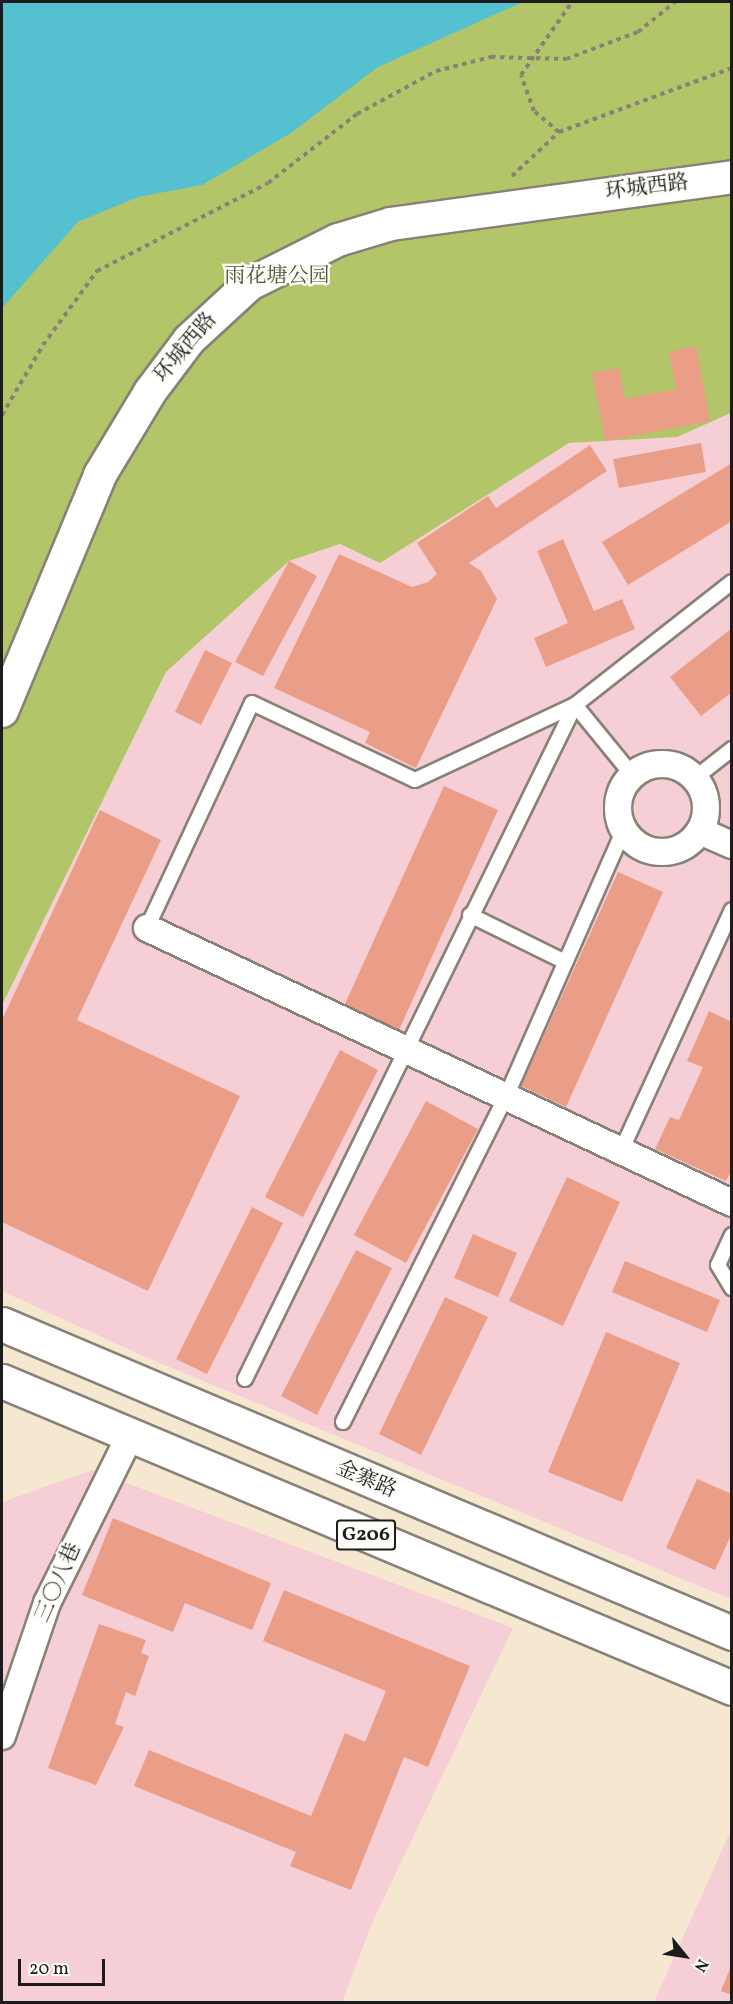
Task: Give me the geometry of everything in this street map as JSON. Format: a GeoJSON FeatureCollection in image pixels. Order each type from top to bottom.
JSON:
{"type":"FeatureCollection","features":[{"type":"Feature","properties":{"kind":"main road","name":"金寨路"},"geometry":{"type":"LineString","coordinates":[[2,1324],[732,1633]]}},
{"type":"Feature","properties":{"kind":"main road","name":"G206"},"geometry":{"type":"LineString","coordinates":[[2,1380],[130,1436],[732,1688]]}},
{"type":"Feature","properties":{"kind":"street","name":"环城西路"},"geometry":{"type":"LineString","coordinates":[[2,711],[100,475],[150,392],[189,340],[250,284],[338,240],[391,225],[732,177]]}},
{"type":"Feature","properties":{"kind":"street"},"geometry":{"type":"LineString","coordinates":[[671,765],[695,778],[706,803],[700,831],[690,843],[662,852],[646,849],[624,830],[619,800],[633,776],[644,768],[671,765]]}},
{"type":"Feature","properties":{"kind":"street"},"geometry":{"type":"LineString","coordinates":[[700,831],[732,845]]}},
{"type":"Feature","properties":{"kind":"street"},"geometry":{"type":"LineString","coordinates":[[147,928],[732,1203]]}},
{"type":"Feature","properties":{"kind":"street","name":"三〇八巷"},"geometry":{"type":"LineString","coordinates":[[2,1736],[47,1604],[130,1436]]}},
{"type":"Feature","properties":{"kind":"lane"},"geometry":{"type":"LineString","coordinates":[[147,928],[252,703],[415,780],[574,705],[732,582]]}},
{"type":"Feature","properties":{"kind":"lane"},"geometry":{"type":"LineString","coordinates":[[574,705],[633,776]]}},
{"type":"Feature","properties":{"kind":"lane"},"geometry":{"type":"LineString","coordinates":[[245,1379],[408,1051],[470,915],[574,705]]}},
{"type":"Feature","properties":{"kind":"lane"},"geometry":{"type":"LineString","coordinates":[[695,778],[732,749]]}},
{"type":"Feature","properties":{"kind":"lane"},"geometry":{"type":"LineString","coordinates":[[343,1422],[506,1097],[624,830]]}},
{"type":"Feature","properties":{"kind":"lane"},"geometry":{"type":"LineString","coordinates":[[621,1151],[732,910]]}},
{"type":"Feature","properties":{"kind":"lane"},"geometry":{"type":"LineString","coordinates":[[470,915],[565,962]]}},
{"type":"Feature","properties":{"kind":"lane"},"geometry":{"type":"LineString","coordinates":[[732,1235],[718,1266],[732,1287]]}},
{"type":"Feature","properties":{"kind":"path"},"geometry":{"type":"LineString","coordinates":[[559,132],[534,111],[521,75],[530,58],[572,2]]}},
{"type":"Feature","properties":{"kind":"path"},"geometry":{"type":"LineString","coordinates":[[2,415],[97,272],[268,183],[357,114],[436,71],[491,57],[566,58],[638,33],[675,2]]}},
{"type":"Feature","properties":{"kind":"path"},"geometry":{"type":"LineString","coordinates":[[509,179],[559,132],[732,68]]}},
{"type":"Feature","properties":{"kind":"shaded area"},"geometry":{"type":"Polygon","coordinates":[[[731,413],[732,1235],[718,1265],[732,1288],[731,1599],[143,1356],[2,1291],[2,1005],[166,672],[289,561],[340,544],[380,563],[569,443],[677,437],[731,413]]]}},
{"type":"Feature","properties":{"kind":"shaded area"},"geometry":{"type":"Polygon","coordinates":[[[92,1470],[513,1628],[373,1921],[342,2002],[2,2002],[2,1502],[92,1470]]]}},
{"type":"Feature","properties":{"kind":"shaded area"},"geometry":{"type":"Polygon","coordinates":[[[731,1830],[731,2002],[654,2002],[731,1830]]]}},
{"type":"Feature","properties":{"kind":"green space","name":"雨花塘公园"},"geometry":{"type":"Polygon","coordinates":[[[2,2],[731,2],[731,413],[677,437],[569,443],[380,563],[340,544],[289,561],[166,672],[2,1005],[2,2]]]}},
{"type":"Feature","properties":{"kind":"water"},"geometry":{"type":"Polygon","coordinates":[[[2,2],[523,2],[378,67],[291,133],[202,185],[138,197],[78,222],[2,308],[2,2]]]}},
{"type":"Feature","properties":{"kind":"building"},"geometry":{"type":"Polygon","coordinates":[[[696,346],[710,421],[605,441],[592,373],[619,368],[625,399],[676,389],[669,352],[696,346]]]}},
{"type":"Feature","properties":{"kind":"building"},"geometry":{"type":"Polygon","coordinates":[[[701,443],[706,472],[619,488],[613,459],[701,443]]]}},
{"type":"Feature","properties":{"kind":"building"},"geometry":{"type":"Polygon","coordinates":[[[590,445],[607,471],[469,563],[481,571],[497,599],[416,768],[365,743],[370,732],[274,688],[339,554],[412,587],[428,582],[437,574],[417,543],[488,496],[496,508],[590,445]]]}},
{"type":"Feature","properties":{"kind":"building"},"geometry":{"type":"Polygon","coordinates":[[[732,463],[732,521],[628,585],[602,542],[732,463]]]}},
{"type":"Feature","properties":{"kind":"building"},"geometry":{"type":"Polygon","coordinates":[[[563,539],[594,611],[622,599],[635,629],[546,667],[534,638],[568,623],[537,551],[563,539]]]}},
{"type":"Feature","properties":{"kind":"building"},"geometry":{"type":"Polygon","coordinates":[[[289,561],[317,576],[263,676],[235,662],[289,561]]]}},
{"type":"Feature","properties":{"kind":"building"},"geometry":{"type":"Polygon","coordinates":[[[732,628],[732,692],[701,716],[670,677],[732,628]]]}},
{"type":"Feature","properties":{"kind":"building"},"geometry":{"type":"Polygon","coordinates":[[[205,650],[232,663],[201,725],[175,712],[205,650]]]}},
{"type":"Feature","properties":{"kind":"building"},"geometry":{"type":"Polygon","coordinates":[[[444,786],[498,810],[399,1030],[344,1006],[444,786]]]}},
{"type":"Feature","properties":{"kind":"building"},"geometry":{"type":"Polygon","coordinates":[[[100,810],[161,840],[77,1020],[240,1096],[148,1291],[2,1222],[2,1020],[100,810]]]}},
{"type":"Feature","properties":{"kind":"building"},"geometry":{"type":"Polygon","coordinates":[[[618,872],[663,892],[566,1107],[521,1086],[618,872]]]}},
{"type":"Feature","properties":{"kind":"building"},"geometry":{"type":"Polygon","coordinates":[[[709,1011],[732,1022],[732,1169],[726,1181],[655,1149],[670,1117],[679,1120],[703,1067],[687,1061],[709,1011]]]}},
{"type":"Feature","properties":{"kind":"building"},"geometry":{"type":"Polygon","coordinates":[[[340,1050],[378,1070],[303,1217],[265,1197],[340,1050]]]}},
{"type":"Feature","properties":{"kind":"building"},"geometry":{"type":"Polygon","coordinates":[[[426,1101],[478,1129],[406,1263],[354,1235],[426,1101]]]}},
{"type":"Feature","properties":{"kind":"building"},"geometry":{"type":"Polygon","coordinates":[[[567,1177],[620,1202],[563,1326],[509,1301],[567,1177]]]}},
{"type":"Feature","properties":{"kind":"building"},"geometry":{"type":"Polygon","coordinates":[[[252,1207],[283,1223],[207,1374],[176,1359],[252,1207]]]}},
{"type":"Feature","properties":{"kind":"building"},"geometry":{"type":"Polygon","coordinates":[[[473,1234],[517,1253],[498,1297],[454,1278],[473,1234]]]}},
{"type":"Feature","properties":{"kind":"building"},"geometry":{"type":"Polygon","coordinates":[[[356,1250],[392,1268],[317,1415],[281,1396],[356,1250]]]}},
{"type":"Feature","properties":{"kind":"building"},"geometry":{"type":"Polygon","coordinates":[[[625,1261],[720,1300],[707,1332],[612,1292],[625,1261]]]}},
{"type":"Feature","properties":{"kind":"building"},"geometry":{"type":"Polygon","coordinates":[[[445,1297],[488,1317],[421,1455],[379,1434],[445,1297]]]}},
{"type":"Feature","properties":{"kind":"building"},"geometry":{"type":"Polygon","coordinates":[[[606,1332],[680,1363],[622,1502],[548,1472],[606,1332]]]}},
{"type":"Feature","properties":{"kind":"building"},"geometry":{"type":"Polygon","coordinates":[[[697,1479],[732,1494],[732,1533],[715,1570],[666,1548],[697,1479]]]}},
{"type":"Feature","properties":{"kind":"building"},"geometry":{"type":"Polygon","coordinates":[[[113,1518],[271,1583],[252,1630],[185,1603],[173,1632],[82,1595],[113,1518]]]}},
{"type":"Feature","properties":{"kind":"building"},"geometry":{"type":"Polygon","coordinates":[[[284,1590],[470,1666],[428,1767],[404,1757],[351,1890],[290,1866],[296,1852],[134,1786],[149,1750],[311,1816],[345,1733],[365,1742],[386,1691],[263,1641],[284,1590]]]}},
{"type":"Feature","properties":{"kind":"building"},"geometry":{"type":"Polygon","coordinates":[[[99,1624],[146,1640],[141,1653],[149,1656],[135,1696],[126,1692],[115,1724],[124,1727],[96,1785],[48,1768],[99,1624]]]}},
{"type":"Feature","properties":{"kind":"building"},"geometry":{"type":"Polygon","coordinates":[[[732,1966],[732,1995],[721,1991],[732,1966]]]}}]}
